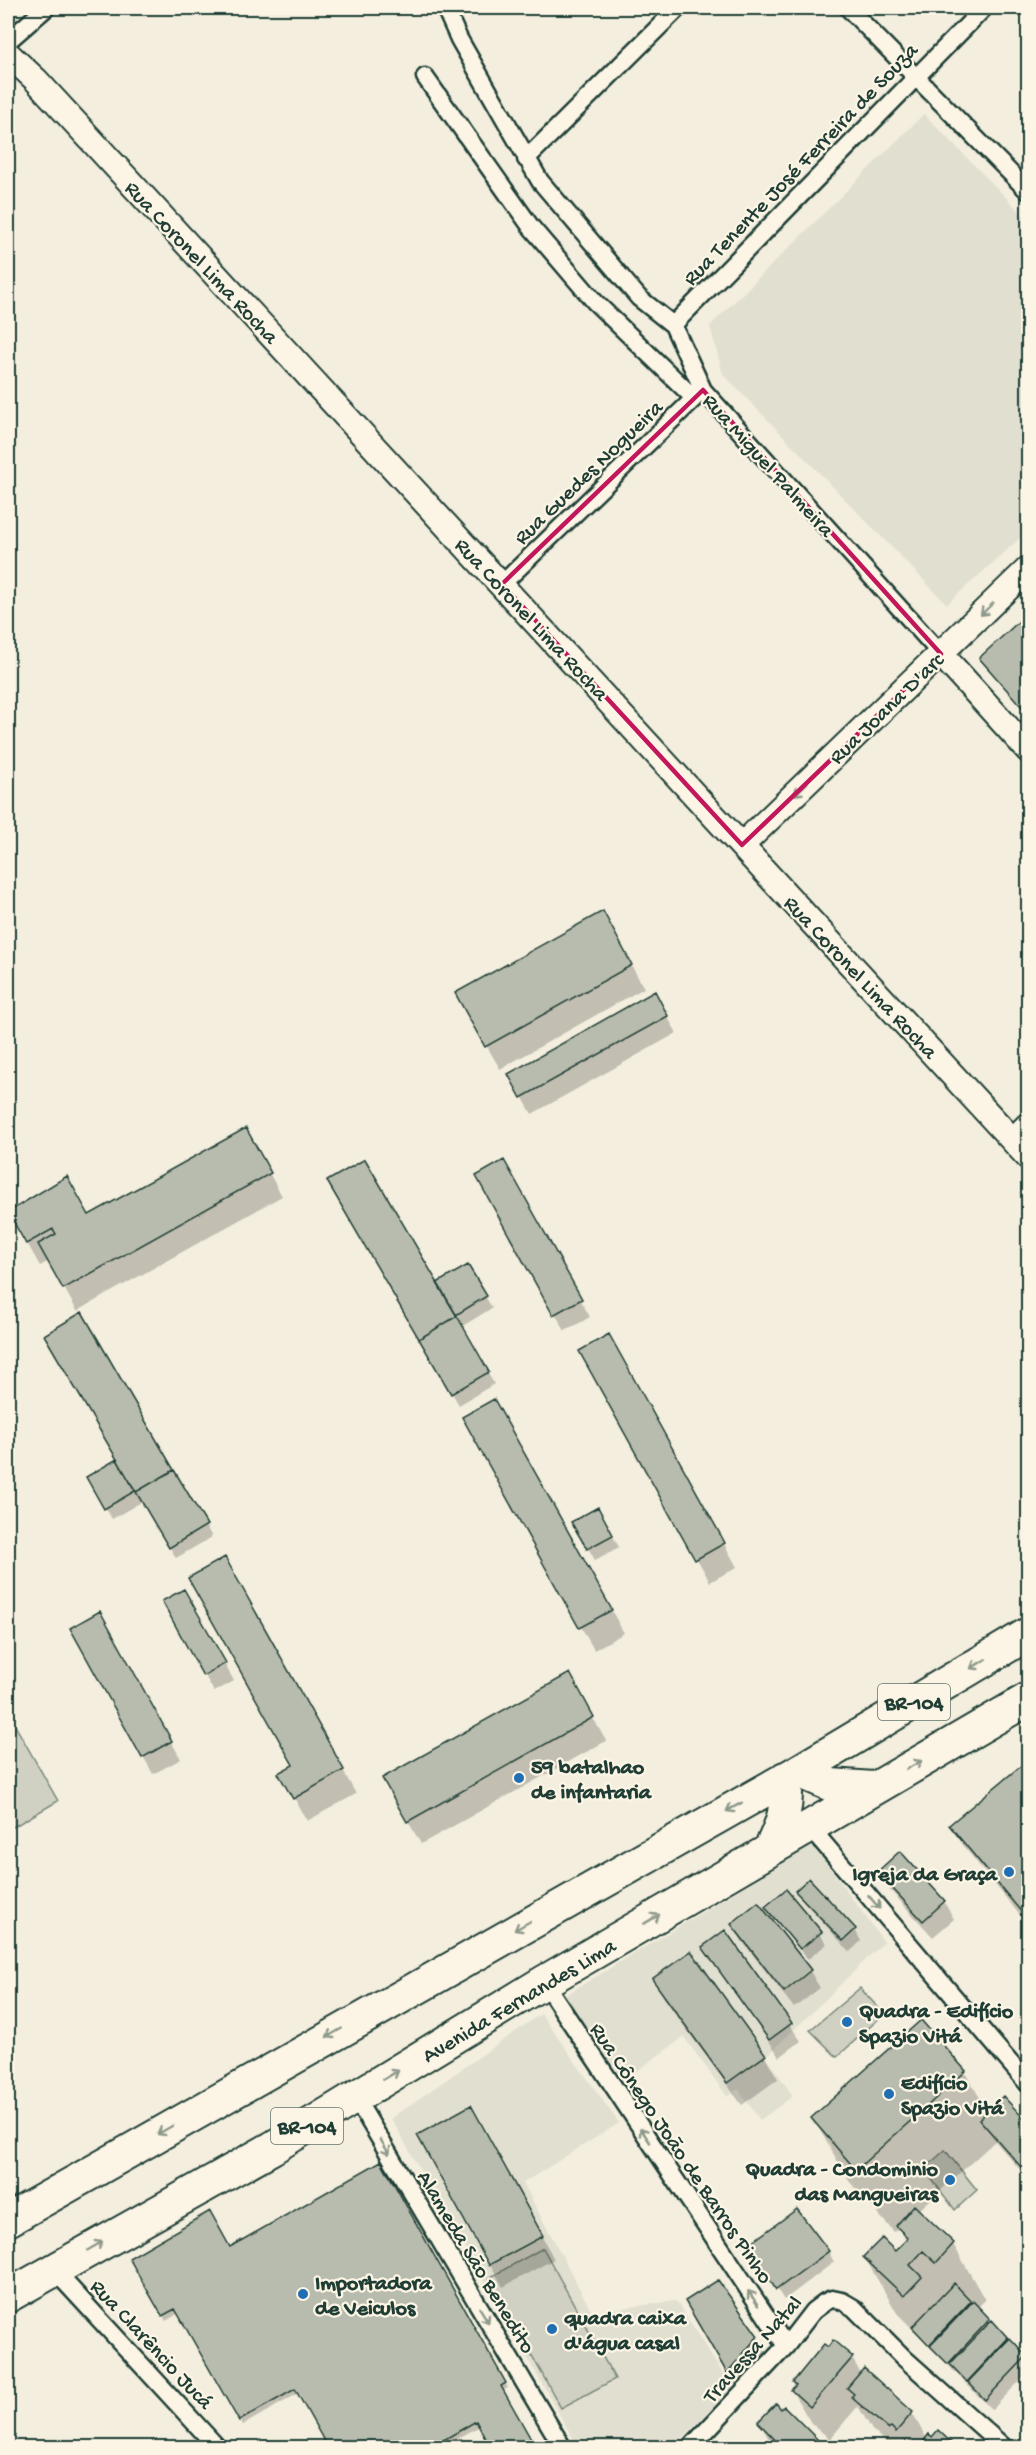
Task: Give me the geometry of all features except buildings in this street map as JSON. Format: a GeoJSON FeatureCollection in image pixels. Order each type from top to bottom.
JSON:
{"type":"FeatureCollection","features":[{"type":"Feature","properties":{"kind":"highway","name":"BR-104"},"geometry":{"type":"LineString","coordinates":[[8,2220],[792,1775],[1029,1634]]}},
{"type":"Feature","properties":{"kind":"highway","name":"Avenida Fernandes Lima"},"geometry":{"type":"LineString","coordinates":[[8,2296],[272,2148],[544,1982],[873,1788],[1029,1700]]}},
{"type":"Feature","properties":{"kind":"highway"},"geometry":{"type":"LineString","coordinates":[[770,1849],[784,1816],[792,1775],[831,1785],[873,1788]]}},
{"type":"Feature","properties":{"kind":"street"},"geometry":{"type":"LineString","coordinates":[[8,41],[46,8]]}},
{"type":"Feature","properties":{"kind":"street","name":"Rua Miguel Palmeira"},"geometry":{"type":"LineString","coordinates":[[445,8],[459,39],[540,181],[639,298],[673,325],[699,394]]}},
{"type":"Feature","properties":{"kind":"street"},"geometry":{"type":"LineString","coordinates":[[526,159],[678,8]]}},
{"type":"Feature","properties":{"kind":"street"},"geometry":{"type":"LineString","coordinates":[[848,8],[1029,191]]}},
{"type":"Feature","properties":{"kind":"street","name":"Rua Tenente José Ferreira de Souza"},"geometry":{"type":"LineString","coordinates":[[673,325],[984,8]]}},
{"type":"Feature","properties":{"kind":"street","name":"Rua Coronel Lima Rocha"},"geometry":{"type":"LineString","coordinates":[[8,54],[36,80],[742,845],[1023,1141]]}},
{"type":"Feature","properties":{"kind":"street"},"geometry":{"type":"LineString","coordinates":[[8,74],[36,80]]}},
{"type":"Feature","properties":{"kind":"street","name":"Rua Miguel Palmeira"},"geometry":{"type":"LineString","coordinates":[[425,77],[531,227],[596,302],[699,394],[1029,750]]}},
{"type":"Feature","properties":{"kind":"street","name":"Rua Guedes Nogueira"},"geometry":{"type":"LineString","coordinates":[[502,584],[699,394]]}},
{"type":"Feature","properties":{"kind":"street","name":"Rua Joana D'arc"},"geometry":{"type":"LineString","coordinates":[[742,845],[1029,568]]}},
{"type":"Feature","properties":{"kind":"street"},"geometry":{"type":"LineString","coordinates":[[809,1826],[1029,2084]]}},
{"type":"Feature","properties":{"kind":"street","name":"Rua Cônego João de Barros Pinho"},"geometry":{"type":"LineString","coordinates":[[544,1982],[786,2346]]}},
{"type":"Feature","properties":{"kind":"street","name":"Alameda São Benedito"},"geometry":{"type":"LineString","coordinates":[[356,2097],[563,2448]]}},
{"type":"Feature","properties":{"kind":"street","name":"Rua Clarêncio Jucá"},"geometry":{"type":"LineString","coordinates":[[54,2270],[218,2448]]}},
{"type":"Feature","properties":{"kind":"street","name":"Travessa Natal"},"geometry":{"type":"LineString","coordinates":[[690,2448],[786,2346],[813,2311],[832,2299],[842,2301],[854,2308],[904,2358],[1005,2448]]}},
{"type":"Feature","properties":{"kind":"highlighted area"},"geometry":{"type":"Polygon","coordinates":[[[703,390],[941,654],[742,845],[502,584],[703,390]]]}},
{"type":"Feature","properties":{"kind":"shaded area"},"geometry":{"type":"Polygon","coordinates":[[[924,114],[1028,220],[1028,531],[947,604],[723,374],[710,326],[924,114]]]}},
{"type":"Feature","properties":{"kind":"shaded area"},"geometry":{"type":"Polygon","coordinates":[[[8,1713],[58,1801],[8,1830],[8,1713]]]}},
{"type":"Feature","properties":{"kind":"shaded area"},"geometry":{"type":"Polygon","coordinates":[[[813,1845],[884,1942],[766,2057],[793,2096],[760,2120],[738,2089],[727,2096],[684,2037],[624,2080],[564,1996],[813,1845]]]}},
{"type":"Feature","properties":{"kind":"shaded area","name":"Quadra - Edifício Spazio Vitá"},"geometry":{"type":"Polygon","coordinates":[[[860,1988],[884,2014],[837,2057],[810,2030],[860,1988]]]}},
{"type":"Feature","properties":{"kind":"shaded area"},"geometry":{"type":"Polygon","coordinates":[[[541,2014],[619,2123],[523,2183],[592,2312],[676,2301],[732,2388],[674,2447],[578,2447],[391,2118],[541,2014]]]}},
{"type":"Feature","properties":{"kind":"shaded area","name":"Quadra - Condominio das Mangueiras"},"geometry":{"type":"Polygon","coordinates":[[[945,2150],[977,2190],[955,2210],[924,2169],[945,2150]]]}},
{"type":"Feature","properties":{"kind":"shaded area","name":"quadra caixa d'água casal"},"geometry":{"type":"Polygon","coordinates":[[[543,2248],[615,2379],[561,2408],[489,2278],[543,2248]]]}},
{"type":"Feature","properties":{"kind":"place","name":"59 batalhao de infantaria"},"geometry":{"type":"Point","coordinates":[519,1778]}},
{"type":"Feature","properties":{"kind":"place","name":"Igreja da Graça"},"geometry":{"type":"Point","coordinates":[1009,1872]}},
{"type":"Feature","properties":{"kind":"place","name":"Quadra - Edifício Spazio Vitá"},"geometry":{"type":"Point","coordinates":[847,2022]}},
{"type":"Feature","properties":{"kind":"place","name":"Edifício Spazio Vitá"},"geometry":{"type":"Point","coordinates":[889,2094]}},
{"type":"Feature","properties":{"kind":"place","name":"Quadra - Condominio das Mangueiras"},"geometry":{"type":"Point","coordinates":[950,2180]}},
{"type":"Feature","properties":{"kind":"place","name":"Importadora de Veiculos"},"geometry":{"type":"Point","coordinates":[303,2294]}},
{"type":"Feature","properties":{"kind":"place","name":"quadra caixa d'água casal"},"geometry":{"type":"Point","coordinates":[552,2329]}}]}
